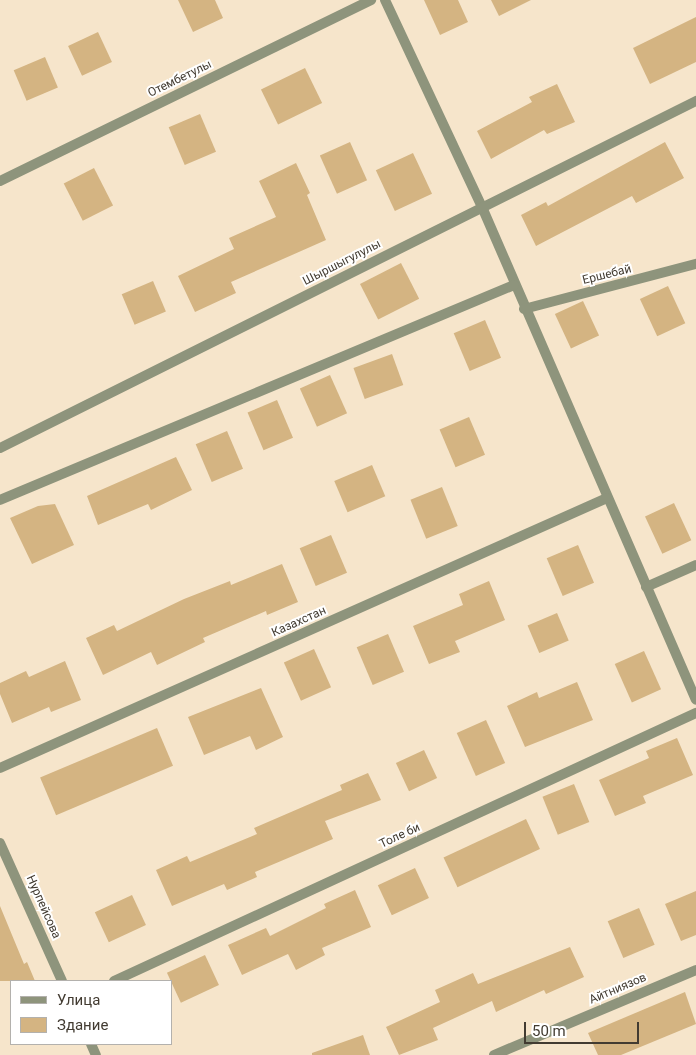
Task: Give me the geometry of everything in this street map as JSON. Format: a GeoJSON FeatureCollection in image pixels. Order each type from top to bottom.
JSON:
{"type":"FeatureCollection","features":[{"type":"Feature","properties":{"kind":"street","name":"Отембетулы"},"geometry":{"type":"LineString","coordinates":[[0,181],[371,0]]}},
{"type":"Feature","properties":{"kind":"street"},"geometry":{"type":"LineString","coordinates":[[385,0],[482,207],[524,309],[696,700]]}},
{"type":"Feature","properties":{"kind":"street","name":"Шыршыгулулы"},"geometry":{"type":"LineString","coordinates":[[0,448],[696,101]]}},
{"type":"Feature","properties":{"kind":"street","name":"Ершебай"},"geometry":{"type":"LineString","coordinates":[[524,309],[696,264]]}},
{"type":"Feature","properties":{"kind":"street"},"geometry":{"type":"LineString","coordinates":[[0,500],[514,285]]}},
{"type":"Feature","properties":{"kind":"street","name":"Казахстан"},"geometry":{"type":"LineString","coordinates":[[0,768],[607,498]]}},
{"type":"Feature","properties":{"kind":"street"},"geometry":{"type":"LineString","coordinates":[[646,587],[696,565]]}},
{"type":"Feature","properties":{"kind":"street","name":"Толе би"},"geometry":{"type":"LineString","coordinates":[[116,980],[696,714]]}},
{"type":"Feature","properties":{"kind":"street","name":"Нурпейсова"},"geometry":{"type":"LineString","coordinates":[[0,843],[62,980]]}},
{"type":"Feature","properties":{"kind":"street","name":"Айтниязов"},"geometry":{"type":"LineString","coordinates":[[494,1055],[696,970]]}},
{"type":"Feature","properties":{"kind":"building"},"geometry":{"type":"Polygon","coordinates":[[[178,0],[215,0],[223,18],[193,32],[178,0]]]}},
{"type":"Feature","properties":{"kind":"building"},"geometry":{"type":"Polygon","coordinates":[[[424,0],[458,0],[468,22],[440,35],[424,0]]]}},
{"type":"Feature","properties":{"kind":"building"},"geometry":{"type":"Polygon","coordinates":[[[491,0],[531,0],[499,16],[491,0]]]}},
{"type":"Feature","properties":{"kind":"building"},"geometry":{"type":"Polygon","coordinates":[[[696,17],[696,62],[650,84],[633,48],[696,17]]]}},
{"type":"Feature","properties":{"kind":"building"},"geometry":{"type":"Polygon","coordinates":[[[98,32],[112,62],[82,76],[68,46],[98,32]]]}},
{"type":"Feature","properties":{"kind":"building"},"geometry":{"type":"Polygon","coordinates":[[[45,57],[58,87],[27,101],[14,70],[45,57]]]}},
{"type":"Feature","properties":{"kind":"building"},"geometry":{"type":"Polygon","coordinates":[[[305,68],[322,103],[278,125],[261,89],[305,68]]]}},
{"type":"Feature","properties":{"kind":"building"},"geometry":{"type":"Polygon","coordinates":[[[557,84],[575,122],[547,134],[544,130],[491,159],[477,131],[532,102],[529,97],[557,84]]]}},
{"type":"Feature","properties":{"kind":"building"},"geometry":{"type":"Polygon","coordinates":[[[200,114],[216,152],[185,165],[169,127],[200,114]]]}},
{"type":"Feature","properties":{"kind":"building"},"geometry":{"type":"Polygon","coordinates":[[[350,142],[367,180],[337,194],[320,155],[350,142]]]}},
{"type":"Feature","properties":{"kind":"building"},"geometry":{"type":"Polygon","coordinates":[[[665,142],[684,178],[636,203],[632,196],[536,246],[521,215],[546,202],[548,206],[665,142]]]}},
{"type":"Feature","properties":{"kind":"building"},"geometry":{"type":"Polygon","coordinates":[[[413,153],[432,194],[395,211],[376,170],[413,153]]]}},
{"type":"Feature","properties":{"kind":"building"},"geometry":{"type":"Polygon","coordinates":[[[296,163],[310,193],[307,195],[326,240],[231,282],[236,293],[195,312],[178,276],[234,249],[229,238],[276,217],[259,181],[296,163]]]}},
{"type":"Feature","properties":{"kind":"building"},"geometry":{"type":"Polygon","coordinates":[[[94,168],[113,205],[83,221],[64,183],[94,168]]]}},
{"type":"Feature","properties":{"kind":"building"},"geometry":{"type":"Polygon","coordinates":[[[401,263],[419,299],[378,320],[360,284],[401,263]]]}},
{"type":"Feature","properties":{"kind":"building"},"geometry":{"type":"Polygon","coordinates":[[[153,281],[166,311],[135,325],[122,294],[153,281]]]}},
{"type":"Feature","properties":{"kind":"building"},"geometry":{"type":"Polygon","coordinates":[[[668,286],[685,323],[657,336],[640,299],[668,286]]]}},
{"type":"Feature","properties":{"kind":"building"},"geometry":{"type":"Polygon","coordinates":[[[583,301],[599,335],[571,349],[555,314],[583,301]]]}},
{"type":"Feature","properties":{"kind":"building"},"geometry":{"type":"Polygon","coordinates":[[[485,320],[501,358],[470,371],[454,333],[485,320]]]}},
{"type":"Feature","properties":{"kind":"building"},"geometry":{"type":"Polygon","coordinates":[[[392,354],[403,385],[365,399],[353,368],[392,354]]]}},
{"type":"Feature","properties":{"kind":"building"},"geometry":{"type":"Polygon","coordinates":[[[330,375],[347,413],[317,427],[300,388],[330,375]]]}},
{"type":"Feature","properties":{"kind":"building"},"geometry":{"type":"Polygon","coordinates":[[[277,400],[293,438],[264,450],[248,413],[277,400]]]}},
{"type":"Feature","properties":{"kind":"building"},"geometry":{"type":"Polygon","coordinates":[[[469,417],[485,455],[456,467],[440,430],[469,417]]]}},
{"type":"Feature","properties":{"kind":"building"},"geometry":{"type":"Polygon","coordinates":[[[227,431],[243,469],[212,482],[196,444],[227,431]]]}},
{"type":"Feature","properties":{"kind":"building"},"geometry":{"type":"Polygon","coordinates":[[[176,457],[192,490],[151,510],[148,504],[98,525],[87,496],[176,457]]]}},
{"type":"Feature","properties":{"kind":"building"},"geometry":{"type":"Polygon","coordinates":[[[372,465],[385,496],[348,512],[334,481],[372,465]]]}},
{"type":"Feature","properties":{"kind":"building"},"geometry":{"type":"Polygon","coordinates":[[[442,487],[458,526],[426,539],[410,500],[442,487]]]}},
{"type":"Feature","properties":{"kind":"building"},"geometry":{"type":"Polygon","coordinates":[[[674,503],[691,540],[662,554],[645,517],[674,503]]]}},
{"type":"Feature","properties":{"kind":"building"},"geometry":{"type":"Polygon","coordinates":[[[55,504],[74,545],[32,564],[10,518],[38,506],[55,504]]]}},
{"type":"Feature","properties":{"kind":"building"},"geometry":{"type":"Polygon","coordinates":[[[331,535],[347,573],[316,586],[300,548],[331,535]]]}},
{"type":"Feature","properties":{"kind":"building"},"geometry":{"type":"Polygon","coordinates":[[[578,545],[594,583],[563,596],[547,558],[578,545]]]}},
{"type":"Feature","properties":{"kind":"building"},"geometry":{"type":"Polygon","coordinates":[[[282,564],[298,602],[267,615],[266,611],[203,638],[205,642],[157,665],[151,652],[103,675],[86,638],[114,625],[117,631],[184,599],[230,581],[231,585],[282,564]]]}},
{"type":"Feature","properties":{"kind":"building"},"geometry":{"type":"Polygon","coordinates":[[[489,581],[505,620],[455,641],[460,652],[429,664],[413,626],[463,605],[459,594],[489,581]]]}},
{"type":"Feature","properties":{"kind":"building"},"geometry":{"type":"Polygon","coordinates":[[[557,613],[569,641],[539,653],[528,626],[557,613]]]}},
{"type":"Feature","properties":{"kind":"building"},"geometry":{"type":"Polygon","coordinates":[[[388,634],[404,672],[373,685],[357,647],[388,634]]]}},
{"type":"Feature","properties":{"kind":"building"},"geometry":{"type":"Polygon","coordinates":[[[314,649],[331,687],[301,701],[284,662],[314,649]]]}},
{"type":"Feature","properties":{"kind":"building"},"geometry":{"type":"Polygon","coordinates":[[[644,651],[661,689],[632,702],[615,664],[644,651]]]}},
{"type":"Feature","properties":{"kind":"building"},"geometry":{"type":"Polygon","coordinates":[[[65,661],[81,700],[51,712],[49,707],[12,723],[0,694],[0,683],[26,671],[29,677],[65,661]]]}},
{"type":"Feature","properties":{"kind":"building"},"geometry":{"type":"Polygon","coordinates":[[[577,682],[593,720],[525,747],[507,706],[537,692],[539,698],[577,682]]]}},
{"type":"Feature","properties":{"kind":"building"},"geometry":{"type":"Polygon","coordinates":[[[261,688],[283,737],[256,750],[250,736],[204,755],[188,717],[261,688]]]}},
{"type":"Feature","properties":{"kind":"building"},"geometry":{"type":"Polygon","coordinates":[[[486,720],[505,763],[476,776],[457,733],[486,720]]]}},
{"type":"Feature","properties":{"kind":"building"},"geometry":{"type":"Polygon","coordinates":[[[157,728],[173,766],[56,815],[40,778],[157,728]]]}},
{"type":"Feature","properties":{"kind":"building"},"geometry":{"type":"Polygon","coordinates":[[[677,738],[693,775],[643,796],[646,803],[615,816],[599,780],[649,758],[646,751],[677,738]]]}},
{"type":"Feature","properties":{"kind":"building"},"geometry":{"type":"Polygon","coordinates":[[[424,750],[437,778],[409,791],[396,763],[424,750]]]}},
{"type":"Feature","properties":{"kind":"building"},"geometry":{"type":"Polygon","coordinates":[[[368,773],[381,800],[325,821],[333,839],[255,872],[257,877],[227,890],[224,884],[172,906],[156,870],[187,856],[190,862],[257,834],[254,828],[342,790],[340,785],[368,773]]]}},
{"type":"Feature","properties":{"kind":"building"},"geometry":{"type":"Polygon","coordinates":[[[574,784],[589,822],[558,835],[542,797],[574,784]]]}},
{"type":"Feature","properties":{"kind":"building"},"geometry":{"type":"Polygon","coordinates":[[[526,819],[540,849],[457,887],[444,857],[526,819]]]}},
{"type":"Feature","properties":{"kind":"building"},"geometry":{"type":"Polygon","coordinates":[[[415,868],[429,898],[392,915],[378,885],[415,868]]]}},
{"type":"Feature","properties":{"kind":"building"},"geometry":{"type":"Polygon","coordinates":[[[355,890],[371,927],[322,948],[325,955],[296,970],[288,954],[242,975],[228,945],[266,928],[270,936],[326,908],[324,904],[355,890]]]}},
{"type":"Feature","properties":{"kind":"building"},"geometry":{"type":"Polygon","coordinates":[[[696,891],[696,935],[681,941],[665,904],[696,891]]]}},
{"type":"Feature","properties":{"kind":"building"},"geometry":{"type":"Polygon","coordinates":[[[132,895],[146,925],[109,942],[95,912],[132,895]]]}},
{"type":"Feature","properties":{"kind":"building"},"geometry":{"type":"Polygon","coordinates":[[[0,906],[24,964],[27,962],[35,980],[0,981],[0,906]]]}},
{"type":"Feature","properties":{"kind":"building"},"geometry":{"type":"Polygon","coordinates":[[[639,908],[655,945],[623,958],[608,921],[639,908]]]}},
{"type":"Feature","properties":{"kind":"building"},"geometry":{"type":"Polygon","coordinates":[[[570,947],[584,977],[546,994],[544,990],[496,1012],[492,1001],[433,1028],[438,1040],[399,1055],[386,1027],[440,1002],[435,990],[473,973],[478,984],[570,947]]]}},
{"type":"Feature","properties":{"kind":"building"},"geometry":{"type":"Polygon","coordinates":[[[205,955],[219,985],[181,1003],[172,980],[167,973],[205,955]]]}},
{"type":"Feature","properties":{"kind":"building"},"geometry":{"type":"Polygon","coordinates":[[[685,992],[696,1024],[621,1055],[598,1055],[588,1033],[685,992]]]}},
{"type":"Feature","properties":{"kind":"building"},"geometry":{"type":"Polygon","coordinates":[[[363,1035],[370,1055],[312,1055],[312,1053],[363,1035]]]}}]}
